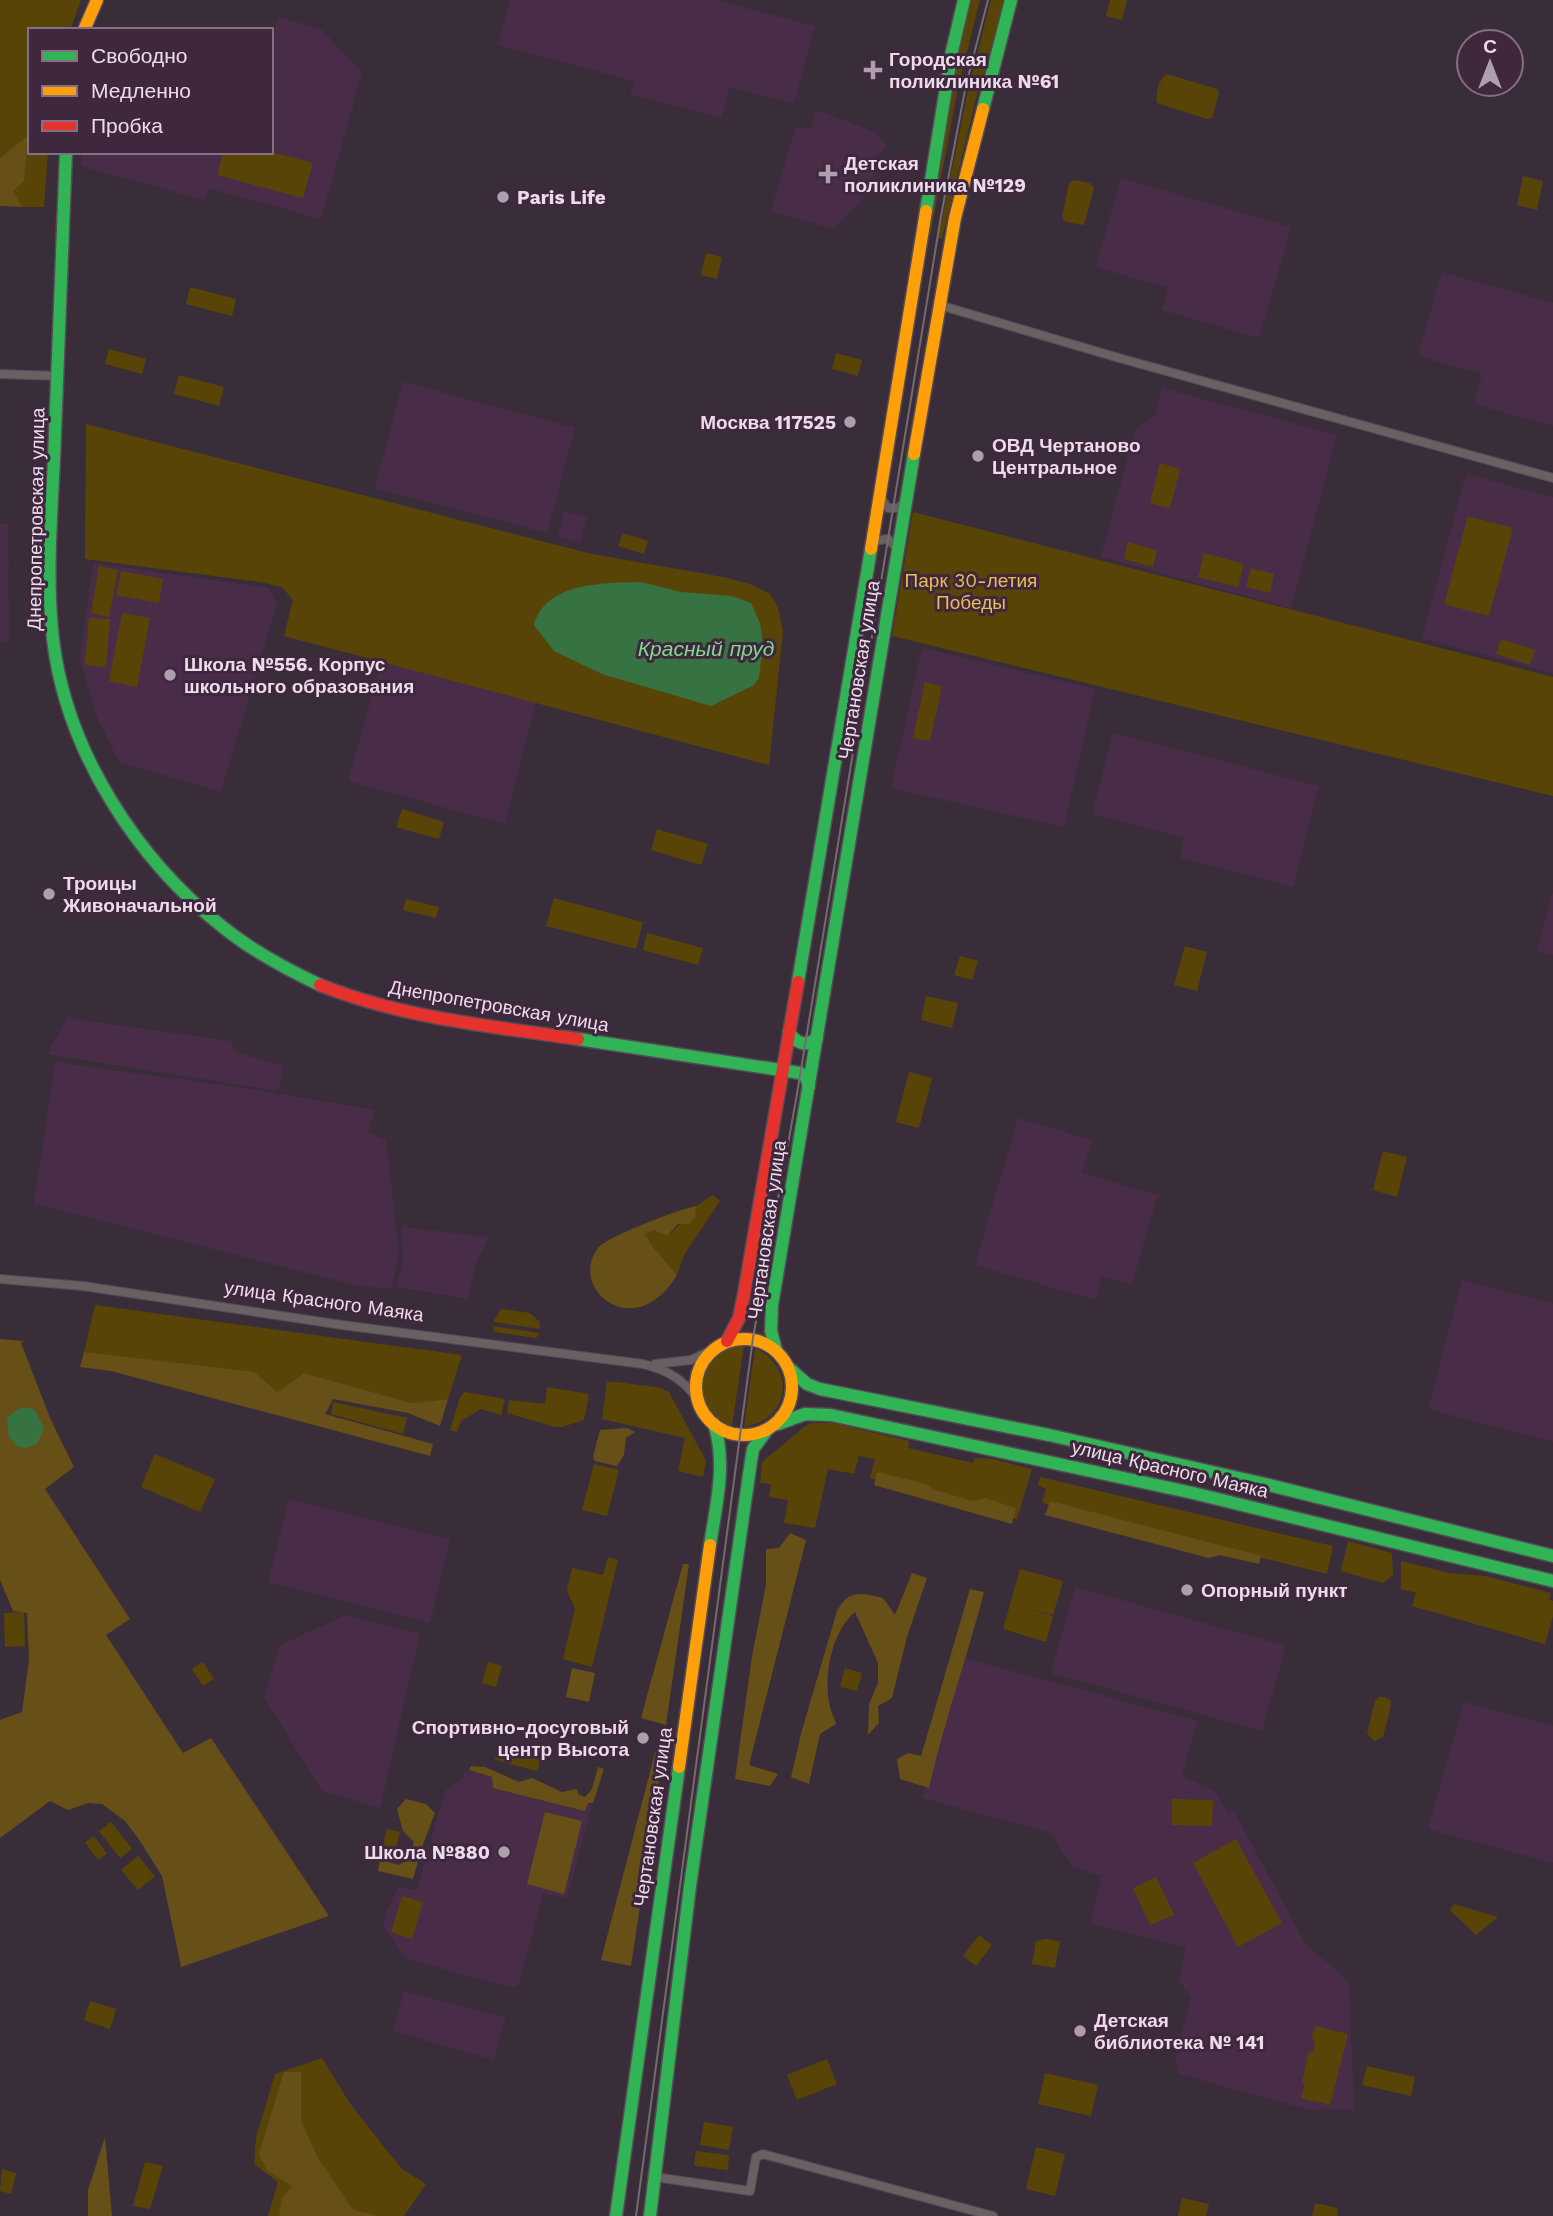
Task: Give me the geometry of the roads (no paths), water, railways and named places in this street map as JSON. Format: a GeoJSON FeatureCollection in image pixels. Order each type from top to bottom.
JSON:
{"type":"FeatureCollection","features":[{"type":"Feature","properties":{"kind":"main road"},"geometry":{"type":"LineString","coordinates":[[85,28],[97,0]]}},
{"type":"Feature","properties":{"kind":"main road","name":"Чертановская улица"},"geometry":{"type":"LineString","coordinates":[[727,1341],[739,1318],[743,1301],[880,497],[952,51],[964,0]]}},
{"type":"Feature","properties":{"kind":"main road","name":"Чертановская улица"},"geometry":{"type":"LineString","coordinates":[[788,1367],[776,1350],[771,1331],[772,1306],[939,305],[955,218],[1012,0]]}},
{"type":"Feature","properties":{"kind":"main road","name":"Днепропетровская улица"},"geometry":{"type":"LineString","coordinates":[[66,154],[50,600],[58,667],[75,723],[93,764],[138,840],[202,911],[243,942],[317,985],[385,1007],[443,1019],[800,1073],[806,1077],[809,1086]]}},
{"type":"Feature","properties":{"kind":"main road"},"geometry":{"type":"LineString","coordinates":[[789,1032],[799,1044],[812,1043],[817,1038]]}},
{"type":"Feature","properties":{"kind":"main road","name":"Чертановская улица"},"geometry":{"type":"LineString","coordinates":[[712,1350],[727,1341],[753,1338],[776,1350]]}},
{"type":"Feature","properties":{"kind":"main road"},"geometry":{"type":"LineString","coordinates":[[698,1400],[698,1373],[712,1350]]}},
{"type":"Feature","properties":{"kind":"main road"},"geometry":{"type":"LineString","coordinates":[[650,2216],[690,1886],[751,1461],[757,1441],[786,1412],[792,1378],[788,1367]]}},
{"type":"Feature","properties":{"kind":"main road","name":"улица Красного Маяка"},"geometry":{"type":"LineString","coordinates":[[788,1367],[807,1384],[820,1390],[1049,1435],[1261,1483],[1553,1556]]}},
{"type":"Feature","properties":{"kind":"main road","name":"Чертановская улица"},"geometry":{"type":"LineString","coordinates":[[616,2216],[721,1466],[720,1443],[714,1423],[698,1400]]}},
{"type":"Feature","properties":{"kind":"main road","name":"улица Красного Маяка"},"geometry":{"type":"LineString","coordinates":[[772,1427],[805,1414],[819,1413],[1132,1479],[1553,1581]]}},
{"type":"Feature","properties":{"kind":"main road"},"geometry":{"type":"LineString","coordinates":[[714,1423],[728,1432],[740,1434],[757,1434],[772,1427]]}},
{"type":"Feature","properties":{"kind":"street"},"geometry":{"type":"LineString","coordinates":[[939,305],[1125,360],[1553,478]]}},
{"type":"Feature","properties":{"kind":"street"},"geometry":{"type":"LineString","coordinates":[[0,374],[58,376]]}},
{"type":"Feature","properties":{"kind":"street"},"geometry":{"type":"LineString","coordinates":[[880,497],[888,508],[898,508],[905,502]]}},
{"type":"Feature","properties":{"kind":"street"},"geometry":{"type":"LineString","coordinates":[[872,541],[888,539],[898,549]]}},
{"type":"Feature","properties":{"kind":"street","name":"улица Красного Маяка"},"geometry":{"type":"LineString","coordinates":[[0,1279],[83,1286],[342,1325],[643,1364],[678,1377],[698,1400]]}},
{"type":"Feature","properties":{"kind":"street","name":"улица Красного Маяка"},"geometry":{"type":"LineString","coordinates":[[643,1364],[670,1364],[691,1360],[712,1350]]}},
{"type":"Feature","properties":{"kind":"street"},"geometry":{"type":"LineString","coordinates":[[655,2176],[750,2191],[756,2157],[763,2154],[993,2216]]}},
{"type":"Feature","properties":{"kind":"water","name":"Красный пруд"},"geometry":{"type":"Polygon","coordinates":[[[641,582],[681,592],[732,596],[751,603],[760,623],[763,644],[759,677],[754,685],[711,706],[602,674],[554,651],[534,625],[540,611],[550,600],[563,593],[594,585],[641,582]]]}},
{"type":"Feature","properties":{"kind":"water"},"geometry":{"type":"Polygon","coordinates":[[[26,1407],[35,1410],[44,1428],[38,1443],[26,1448],[17,1446],[9,1437],[7,1418],[18,1409],[26,1407]]]}},
{"type":"Feature","properties":{"kind":"tram line"},"geometry":{"type":"LineString","coordinates":[[636,2216],[753,1338],[797,1094],[941,216],[966,85],[988,0]]}},
{"type":"Feature","properties":{"kind":"place","name":"Городская поликлиника №61"},"geometry":{"type":"Point","coordinates":[873,70]}},
{"type":"Feature","properties":{"kind":"place","name":"Детская поликлиника №129"},"geometry":{"type":"Point","coordinates":[828,174]}},
{"type":"Feature","properties":{"kind":"place","name":"Paris Life"},"geometry":{"type":"Point","coordinates":[503,197]}},
{"type":"Feature","properties":{"kind":"place","name":"Москва 117525"},"geometry":{"type":"Point","coordinates":[850,422]}},
{"type":"Feature","properties":{"kind":"place","name":"ОВД Чертаново Центральное"},"geometry":{"type":"Point","coordinates":[978,456]}},
{"type":"Feature","properties":{"kind":"place","name":"Школа №556. Корпус школьного образования"},"geometry":{"type":"Point","coordinates":[170,675]}},
{"type":"Feature","properties":{"kind":"place","name":"Троицы Живоначальной"},"geometry":{"type":"Point","coordinates":[49,894]}},
{"type":"Feature","properties":{"kind":"place","name":"Опорный пункт"},"geometry":{"type":"Point","coordinates":[1187,1590]}},
{"type":"Feature","properties":{"kind":"place","name":"Спортивно-досуговый центр Высота"},"geometry":{"type":"Point","coordinates":[643,1738]}},
{"type":"Feature","properties":{"kind":"place","name":"Школа №880"},"geometry":{"type":"Point","coordinates":[504,1852]}},
{"type":"Feature","properties":{"kind":"place","name":"Детская библиотека № 141"},"geometry":{"type":"Point","coordinates":[1080,2031]}},
{"type":"Feature","properties":{"kind":"park label","name":"Парк 30-летия Победы"},"geometry":{"type":"Point","coordinates":[971,591]}}]}
